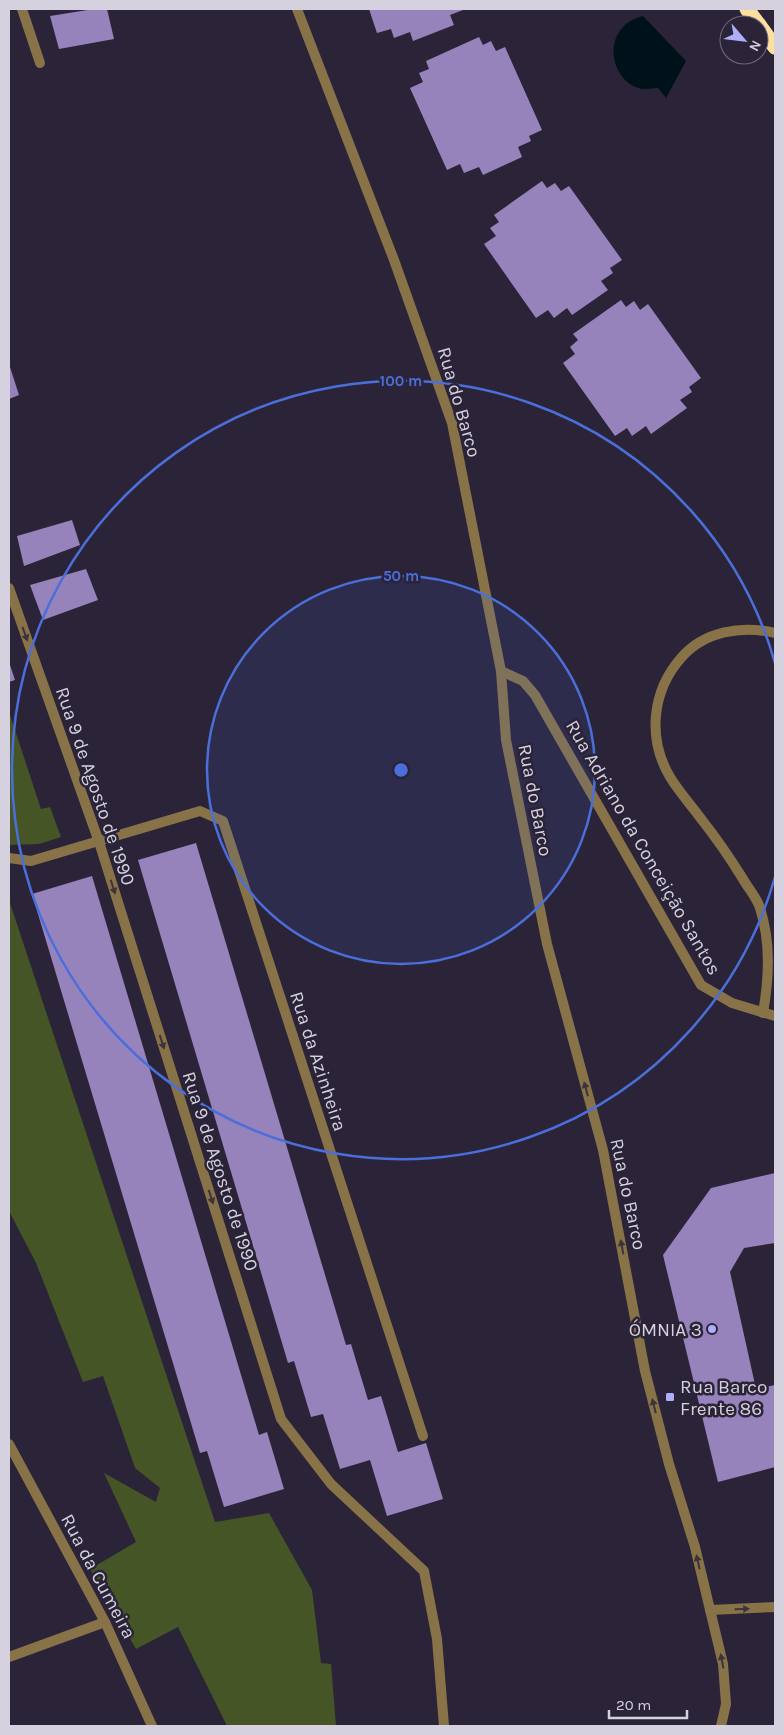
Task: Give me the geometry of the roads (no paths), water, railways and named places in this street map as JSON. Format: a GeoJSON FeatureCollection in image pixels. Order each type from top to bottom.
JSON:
{"type":"FeatureCollection","features":[{"type":"Feature","properties":{"kind":"street"},"geometry":{"type":"LineString","coordinates":[[22,9],[40,63]]}},
{"type":"Feature","properties":{"kind":"street","name":"Rua do Barco"},"geometry":{"type":"LineString","coordinates":[[297,9],[443,393],[460,456],[500,671],[506,740],[547,944],[603,1150],[645,1371],[669,1464],[695,1547],[723,1664],[726,1704],[721,1726]]}},
{"type":"Feature","properties":{"kind":"street","name":"Rua 9 de Agosto de 1990"},"geometry":{"type":"LineString","coordinates":[[9,588],[99,842],[281,1419],[331,1484],[424,1571],[437,1639],[444,1726]]}},
{"type":"Feature","properties":{"kind":"street"},"geometry":{"type":"LineString","coordinates":[[763,1013],[769,977],[767,937],[759,906],[725,851],[670,778],[659,754],[656,708],[662,688],[672,668],[685,653],[701,642],[721,633],[739,630],[761,630],[775,633]]}},
{"type":"Feature","properties":{"kind":"street","name":"Rua Adriano da Conceição Santos"},"geometry":{"type":"LineString","coordinates":[[500,671],[524,681],[535,695],[701,985],[732,1003],[775,1016]]}},
{"type":"Feature","properties":{"kind":"street","name":"Rua da Azinheira"},"geometry":{"type":"LineString","coordinates":[[9,858],[31,861],[200,811],[223,821],[423,1436]]}},
{"type":"Feature","properties":{"kind":"street","name":"Rua da Cumeira"},"geometry":{"type":"LineString","coordinates":[[9,1444],[105,1622],[152,1726]]}},
{"type":"Feature","properties":{"kind":"street"},"geometry":{"type":"LineString","coordinates":[[710,1610],[775,1607]]}},
{"type":"Feature","properties":{"kind":"street"},"geometry":{"type":"LineString","coordinates":[[9,1658],[105,1622]]}},
{"type":"Feature","properties":{"kind":"place","name":"ÓMNIA 3"},"geometry":{"type":"Point","coordinates":[712,1329]}},
{"type":"Feature","properties":{"kind":"place","name":"Rua Barco Frente 86"},"geometry":{"type":"Point","coordinates":[670,1397]}}]}
